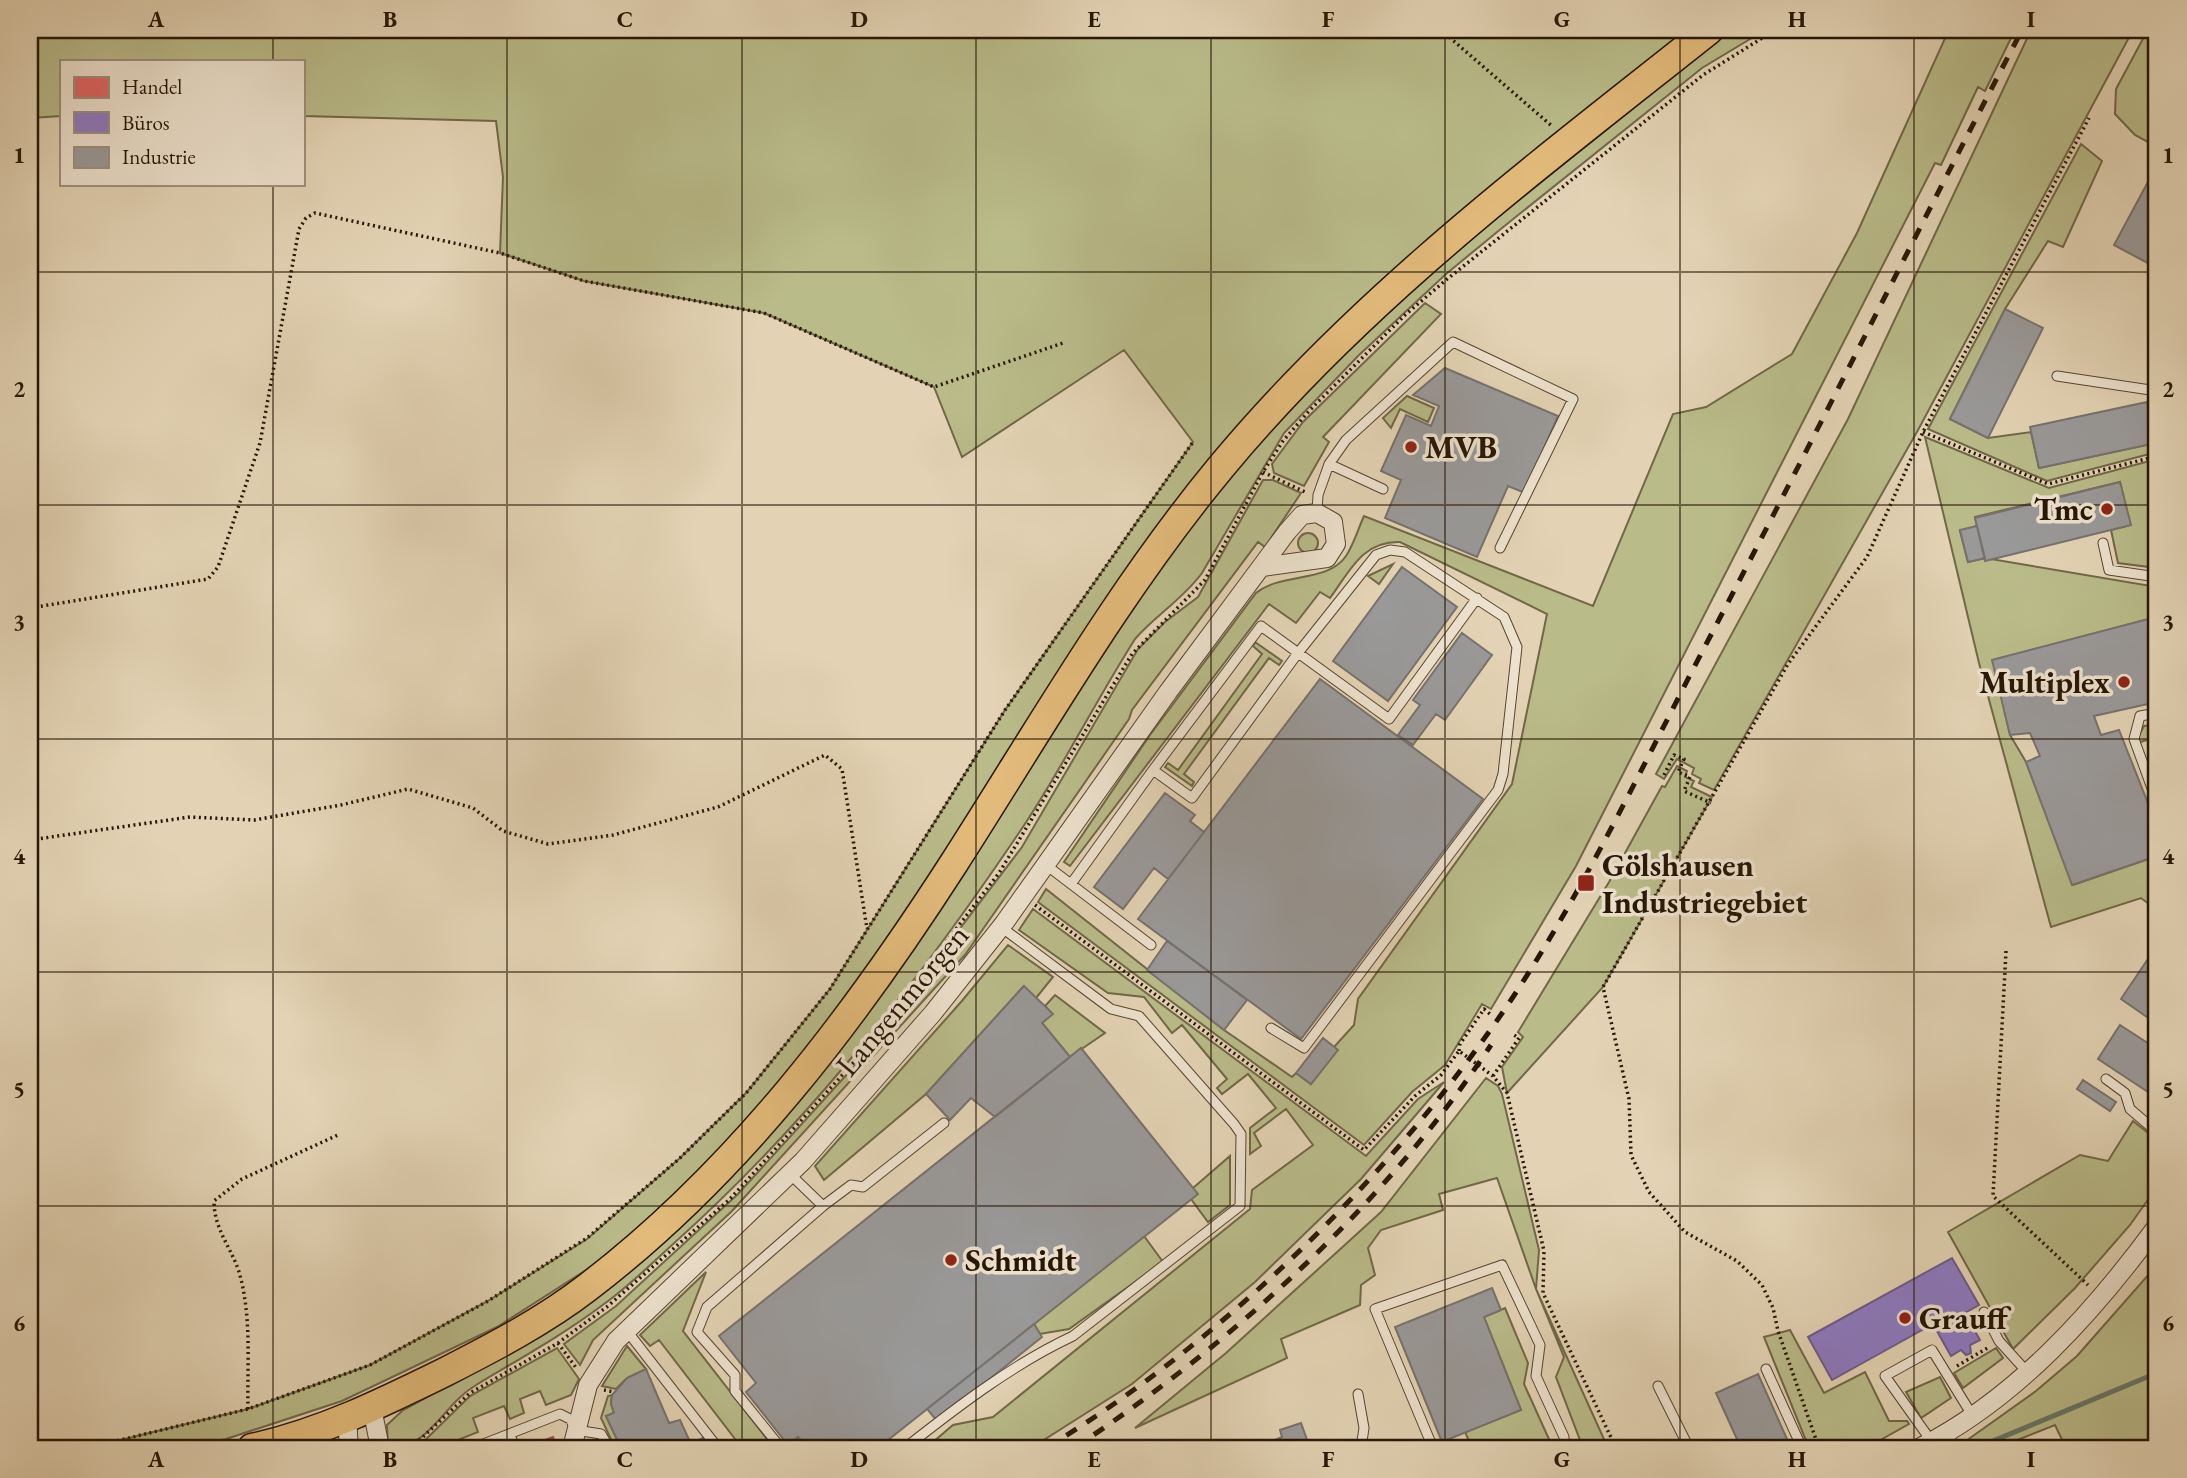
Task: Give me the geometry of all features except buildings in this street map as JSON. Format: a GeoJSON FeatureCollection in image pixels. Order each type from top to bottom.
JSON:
{"type":"FeatureCollection","features":[{"type":"Feature","properties":{"kind":"main road"},"geometry":{"type":"LineString","coordinates":[[252,1448],[290,1440],[360,1413],[495,1346],[589,1286],[680,1206],[745,1143],[842,1026],[952,866],[1098,634],[1176,523],[1224,463],[1296,382],[1375,305],[1709,30]]}},
{"type":"Feature","properties":{"kind":"street"},"geometry":{"type":"LineString","coordinates":[[1262,567],[1315,562],[1333,553],[1337,534],[1333,522],[1313,512]]}},
{"type":"Feature","properties":{"kind":"street","name":"Langenmorgen"},"geometry":{"type":"LineString","coordinates":[[575,1443],[581,1405],[601,1362],[627,1331],[790,1174],[933,1013],[1001,927],[1168,692],[1295,523],[1313,512]]}},
{"type":"Feature","properties":{"kind":"street"},"geometry":{"type":"LineString","coordinates":[[1938,1443],[2028,1373],[2103,1296],[2157,1226]]}},
{"type":"Feature","properties":{"kind":"street"},"geometry":{"type":"LineString","coordinates":[[349,1448],[360,1413]]}},
{"type":"Feature","properties":{"kind":"street"},"geometry":{"type":"LineString","coordinates":[[360,1413],[380,1448]]}},
{"type":"Feature","properties":{"kind":"lane"},"geometry":{"type":"LineString","coordinates":[[1313,512],[1329,464],[1346,440],[1453,342],[1573,399],[1500,548]]}},
{"type":"Feature","properties":{"kind":"lane"},"geometry":{"type":"LineString","coordinates":[[2057,376],[2157,391]]}},
{"type":"Feature","properties":{"kind":"lane"},"geometry":{"type":"LineString","coordinates":[[1329,464],[1383,489]]}},
{"type":"Feature","properties":{"kind":"lane"},"geometry":{"type":"LineString","coordinates":[[2103,544],[2109,570],[2157,576]]}},
{"type":"Feature","properties":{"kind":"lane"},"geometry":{"type":"LineString","coordinates":[[1153,770],[1192,798],[1298,653],[1365,565],[1376,555],[1390,550],[1405,552],[1504,617],[1517,647],[1503,774],[1498,790],[1304,1048],[1271,1028]]}},
{"type":"Feature","properties":{"kind":"lane"},"geometry":{"type":"LineString","coordinates":[[1071,884],[1261,626],[1389,719],[1477,598]]}},
{"type":"Feature","properties":{"kind":"lane"},"geometry":{"type":"LineString","coordinates":[[2157,713],[2140,716],[2134,738],[2157,802]]}},
{"type":"Feature","properties":{"kind":"lane"},"geometry":{"type":"LineString","coordinates":[[1046,865],[1152,945]]}},
{"type":"Feature","properties":{"kind":"lane"},"geometry":{"type":"LineString","coordinates":[[905,1448],[969,1400],[1047,1348],[1073,1336],[1240,1206],[1241,1134],[1234,1125],[1139,1016],[1111,1009],[1001,927]]}},
{"type":"Feature","properties":{"kind":"lane"},"geometry":{"type":"LineString","coordinates":[[2106,1079],[2124,1093],[2130,1109],[2157,1132]]}},
{"type":"Feature","properties":{"kind":"lane"},"geometry":{"type":"LineString","coordinates":[[781,1448],[735,1391],[735,1375],[697,1332],[707,1307],[823,1206],[851,1185],[863,1187],[944,1123]]}},
{"type":"Feature","properties":{"kind":"lane"},"geometry":{"type":"LineString","coordinates":[[790,1174],[823,1206]]}},
{"type":"Feature","properties":{"kind":"lane"},"geometry":{"type":"LineString","coordinates":[[1433,1448],[1376,1309],[1502,1265],[1540,1345],[1536,1376],[1564,1437],[1564,1448]]}},
{"type":"Feature","properties":{"kind":"lane"},"geometry":{"type":"LineString","coordinates":[[1984,1312],[1999,1341],[2028,1373]]}},
{"type":"Feature","properties":{"kind":"lane"},"geometry":{"type":"LineString","coordinates":[[627,1331],[718,1448]]}},
{"type":"Feature","properties":{"kind":"lane"},"geometry":{"type":"LineString","coordinates":[[1938,1443],[1885,1376],[1933,1350],[1972,1415]]}},
{"type":"Feature","properties":{"kind":"lane"},"geometry":{"type":"LineString","coordinates":[[1766,1369],[1802,1448]]}},
{"type":"Feature","properties":{"kind":"lane"},"geometry":{"type":"LineString","coordinates":[[1658,1386],[1689,1448]]}},
{"type":"Feature","properties":{"kind":"lane"},"geometry":{"type":"LineString","coordinates":[[1358,1394],[1364,1428],[1361,1448]]}},
{"type":"Feature","properties":{"kind":"lane"},"geometry":{"type":"LineString","coordinates":[[473,1448],[581,1405]]}},
{"type":"Feature","properties":{"kind":"lane"},"geometry":{"type":"LineString","coordinates":[[560,1414],[570,1419],[575,1443],[601,1434],[609,1448]]}},
{"type":"Feature","properties":{"kind":"lane"},"geometry":{"type":"LineString","coordinates":[[509,1434],[516,1448]]}},
{"type":"Feature","properties":{"kind":"path"},"geometry":{"type":"LineString","coordinates":[[1441,30],[1549,123]]}},
{"type":"Feature","properties":{"kind":"path"},"geometry":{"type":"LineString","coordinates":[[411,1448],[471,1393],[558,1343],[608,1306],[730,1199],[855,1061],[999,873],[1132,654],[1205,580],[1263,471],[1309,411],[1405,315],[1703,75],[1774,30]]}},
{"type":"Feature","properties":{"kind":"path"},"geometry":{"type":"LineString","coordinates":[[1819,1448],[1778,1331],[1773,1308],[1762,1285],[1737,1261],[1685,1232],[1649,1192],[1631,1155],[1629,1099],[1603,987],[1711,803],[1788,664],[1867,557],[1923,432],[2089,118]]}},
{"type":"Feature","properties":{"kind":"path"},"geometry":{"type":"LineString","coordinates":[[30,608],[208,579],[218,567],[260,443],[299,229],[306,218],[315,213],[500,253],[584,281],[764,313],[934,387],[1063,343]]}},
{"type":"Feature","properties":{"kind":"path"},"geometry":{"type":"LineString","coordinates":[[1923,432],[2048,484],[2157,456]]}},
{"type":"Feature","properties":{"kind":"path"},"geometry":{"type":"LineString","coordinates":[[64,1448],[104,1444],[248,1409],[370,1365],[488,1301],[587,1238],[680,1158],[747,1092],[830,989],[1005,710],[1193,442]]}},
{"type":"Feature","properties":{"kind":"path"},"geometry":{"type":"LineString","coordinates":[[1263,471],[1304,491],[1313,512]]}},
{"type":"Feature","properties":{"kind":"path"},"geometry":{"type":"LineString","coordinates":[[30,840],[190,817],[254,820],[341,805],[408,789],[473,808],[503,831],[548,844],[614,835],[718,807],[825,755],[842,769],[867,930]]}},
{"type":"Feature","properties":{"kind":"path"},"geometry":{"type":"LineString","coordinates":[[1664,775],[1674,755],[1684,759],[1678,772],[1690,777],[1684,790],[1711,803]]}},
{"type":"Feature","properties":{"kind":"path"},"geometry":{"type":"LineString","coordinates":[[2006,951],[1993,1196],[2103,1296]]}},
{"type":"Feature","properties":{"kind":"path"},"geometry":{"type":"LineString","coordinates":[[1459,1051],[1460,1044],[1484,1009],[1490,1014]]}},
{"type":"Feature","properties":{"kind":"path"},"geometry":{"type":"LineString","coordinates":[[1493,1076],[1519,1038],[1514,1035]]}},
{"type":"Feature","properties":{"kind":"path"},"geometry":{"type":"LineString","coordinates":[[1507,1093],[1544,1251],[1543,1293],[1616,1448]]}},
{"type":"Feature","properties":{"kind":"path"},"geometry":{"type":"LineString","coordinates":[[248,1409],[245,1307],[239,1272],[214,1220],[214,1201],[242,1179],[340,1134]]}},
{"type":"Feature","properties":{"kind":"path"},"geometry":{"type":"LineString","coordinates":[[1946,1372],[1999,1341]]}},
{"type":"Feature","properties":{"kind":"path"},"geometry":{"type":"LineString","coordinates":[[558,1343],[588,1385]]}},
{"type":"Feature","properties":{"kind":"green space"},"geometry":{"type":"Polygon","coordinates":[[[30,30],[1696,30],[1302,361],[802,1060],[682,1192],[594,1265],[497,1327],[342,1401],[226,1439],[184,1448],[63,1448],[104,1444],[248,1409],[370,1365],[488,1301],[587,1239],[680,1158],[747,1092],[830,989],[1005,710],[1193,442],[1124,350],[962,457],[934,387],[764,313],[584,281],[500,253],[503,177],[496,121],[304,116],[304,60],[60,60],[60,116],[30,118],[30,30]]]}},
{"type":"Feature","properties":{"kind":"green space"},"geometry":{"type":"Polygon","coordinates":[[[1731,30],[1765,30],[1702,68],[1446,274],[1358,356],[1284,433],[1202,573],[1135,639],[1043,795],[973,900],[853,1056],[766,1154],[639,1276],[613,1297],[557,1336],[476,1385],[426,1434],[403,1446],[388,1448],[387,1425],[402,1411],[548,1330],[711,1193],[1235,466],[1295,399],[1434,268],[1731,30]]]}},
{"type":"Feature","properties":{"kind":"green space"},"geometry":{"type":"Polygon","coordinates":[[[1946,30],[2015,30],[1985,91],[1978,87],[1941,165],[1935,163],[1576,866],[1491,1009],[1482,1004],[1445,1065],[1412,1092],[1364,1145],[1038,902],[1046,889],[1224,1030],[1292,1077],[1296,1073],[1311,1084],[1337,1050],[1334,1047],[1354,1025],[1358,999],[1512,784],[1547,614],[1400,542],[1387,543],[1366,552],[1330,598],[1320,592],[1296,623],[1269,604],[1070,866],[1064,862],[1150,735],[1256,593],[1267,586],[1316,574],[1338,564],[1349,551],[1364,516],[1593,606],[1673,414],[1706,407],[1792,354],[1857,233],[1947,34],[1946,30]]]}},
{"type":"Feature","properties":{"kind":"green space"},"geometry":{"type":"Polygon","coordinates":[[[2031,30],[2133,30],[1918,430],[1714,790],[1699,783],[1701,779],[1692,774],[1694,768],[1677,759],[1664,779],[1656,774],[1848,419],[2031,30]]]}},
{"type":"Feature","properties":{"kind":"green space"},"geometry":{"type":"Polygon","coordinates":[[[2145,35],[2157,40],[2157,147],[2135,135],[2115,114],[2116,89],[2145,35]]]}},
{"type":"Feature","properties":{"kind":"green space"},"geometry":{"type":"Polygon","coordinates":[[[2081,144],[2102,161],[2063,247],[2048,241],[2005,309],[1950,419],[1988,438],[2031,432],[2039,468],[2155,443],[2149,414],[2156,400],[2157,452],[2047,481],[1928,429],[2081,144]]]}},
{"type":"Feature","properties":{"kind":"green space"},"geometry":{"type":"Polygon","coordinates":[[[1425,303],[1441,314],[1323,437],[1329,442],[1304,486],[1274,473],[1272,464],[1303,422],[1425,303]]]}},
{"type":"Feature","properties":{"kind":"green space"},"geometry":{"type":"Polygon","coordinates":[[[1407,396],[1434,408],[1428,422],[1400,409],[1391,428],[1383,418],[1407,396]]]}},
{"type":"Feature","properties":{"kind":"green space"},"geometry":{"type":"Polygon","coordinates":[[[1925,437],[2049,488],[2157,459],[2157,568],[2118,563],[2111,530],[2130,525],[2120,482],[1975,517],[1977,526],[1960,531],[1968,562],[1985,558],[2157,587],[2157,617],[1993,660],[2010,735],[2026,762],[2073,885],[2157,856],[2157,910],[2141,898],[2051,927],[1979,663],[1925,437]]]}},
{"type":"Feature","properties":{"kind":"green space"},"geometry":{"type":"Polygon","coordinates":[[[1263,480],[1273,480],[1301,493],[1265,547],[1258,542],[1132,710],[1129,719],[965,955],[732,1211],[593,1340],[580,1365],[564,1344],[616,1306],[738,1194],[860,1060],[1022,847],[1138,649],[1165,622],[1198,597],[1263,480]]]}},
{"type":"Feature","properties":{"kind":"green space"},"geometry":{"type":"Polygon","coordinates":[[[1308,533],[1315,536],[1318,543],[1315,550],[1308,553],[1301,550],[1298,543],[1301,536],[1308,533]]]}},
{"type":"Feature","properties":{"kind":"green space"},"geometry":{"type":"Polygon","coordinates":[[[1393,564],[1379,584],[1368,576],[1393,564]]]}},
{"type":"Feature","properties":{"kind":"green space"},"geometry":{"type":"Polygon","coordinates":[[[1255,642],[1282,661],[1279,665],[1269,658],[1184,774],[1194,782],[1192,786],[1165,767],[1168,763],[1178,770],[1262,654],[1253,646],[1255,642]]]}},
{"type":"Feature","properties":{"kind":"green space"},"geometry":{"type":"Polygon","coordinates":[[[2157,724],[2157,756],[2151,739],[2140,742],[2138,737],[2144,726],[2157,724]]]}},
{"type":"Feature","properties":{"kind":"green space"},"geometry":{"type":"Polygon","coordinates":[[[1677,766],[1687,771],[1685,777],[1694,781],[1691,787],[1712,797],[1603,987],[1507,1093],[1502,1067],[1523,1037],[1518,1032],[1609,882],[1662,786],[1665,787],[1677,766]]]}},
{"type":"Feature","properties":{"kind":"green space"},"geometry":{"type":"Polygon","coordinates":[[[1033,909],[1366,1156],[1418,1099],[1444,1082],[1361,1179],[1255,1282],[1132,1384],[1031,1448],[926,1448],[953,1425],[993,1417],[1250,1209],[1252,1190],[1313,1145],[1286,1109],[1254,1133],[1261,1146],[1250,1154],[1250,1128],[1276,1108],[1248,1074],[1222,1094],[1217,1088],[1227,1079],[1182,1025],[1172,1033],[1144,997],[1108,993],[1019,930],[1033,909]]]}},
{"type":"Feature","properties":{"kind":"green space"},"geometry":{"type":"Polygon","coordinates":[[[1008,945],[1053,977],[1036,998],[1023,987],[926,1094],[824,1180],[815,1166],[1008,945]]]}},
{"type":"Feature","properties":{"kind":"green space"},"geometry":{"type":"Polygon","coordinates":[[[1055,995],[1105,1033],[1070,1057],[1042,1023],[1052,1014],[1045,1006],[1055,995]]]}},
{"type":"Feature","properties":{"kind":"green space"},"geometry":{"type":"Polygon","coordinates":[[[1486,1078],[1498,1086],[1502,1094],[1539,1250],[1536,1289],[1497,1178],[1439,1194],[1443,1210],[1381,1230],[1368,1248],[1375,1275],[1361,1285],[1360,1305],[1281,1339],[1287,1358],[1135,1428],[1226,1353],[1381,1212],[1486,1078]]]}},
{"type":"Feature","properties":{"kind":"green space"},"geometry":{"type":"Polygon","coordinates":[[[2133,1121],[2157,1140],[2157,1187],[2130,1225],[2075,1288],[2013,1349],[1948,1232],[2080,1155],[2108,1161],[2133,1121]]]}},
{"type":"Feature","properties":{"kind":"green space"},"geometry":{"type":"Polygon","coordinates":[[[1230,1156],[1230,1205],[1208,1222],[1191,1199],[1193,1188],[1230,1156]]]}},
{"type":"Feature","properties":{"kind":"green space"},"geometry":{"type":"Polygon","coordinates":[[[1144,1236],[1163,1262],[1069,1329],[1040,1334],[1034,1324],[1144,1236]]]}},
{"type":"Feature","properties":{"kind":"green space"},"geometry":{"type":"Polygon","coordinates":[[[2157,1265],[2157,1448],[2066,1448],[2055,1425],[1997,1448],[1965,1448],[1963,1443],[2036,1391],[2077,1356],[2157,1265]]]}},
{"type":"Feature","properties":{"kind":"green space"},"geometry":{"type":"Polygon","coordinates":[[[706,1272],[683,1331],[774,1448],[742,1448],[659,1340],[650,1346],[640,1335],[706,1272]]]}},
{"type":"Feature","properties":{"kind":"green space"},"geometry":{"type":"Polygon","coordinates":[[[1536,1289],[1608,1448],[1583,1448],[1556,1377],[1564,1357],[1536,1289]]]}},
{"type":"Feature","properties":{"kind":"green space"},"geometry":{"type":"Polygon","coordinates":[[[1505,1308],[1528,1363],[1524,1384],[1553,1448],[1472,1448],[1465,1432],[1521,1410],[1484,1317],[1505,1308]]]}},
{"type":"Feature","properties":{"kind":"green space"},"geometry":{"type":"Polygon","coordinates":[[[1790,1330],[1824,1393],[1865,1372],[1889,1421],[1907,1421],[1909,1424],[1866,1448],[1809,1448],[1764,1337],[1790,1330]]]}},
{"type":"Feature","properties":{"kind":"green space"},"geometry":{"type":"Polygon","coordinates":[[[627,1346],[646,1369],[627,1378],[616,1389],[602,1386],[627,1346]]]}},
{"type":"Feature","properties":{"kind":"green space"},"geometry":{"type":"Polygon","coordinates":[[[557,1348],[579,1379],[571,1395],[546,1405],[540,1391],[520,1399],[524,1413],[510,1419],[504,1406],[473,1418],[478,1432],[438,1448],[417,1448],[470,1396],[557,1348]]]}},
{"type":"Feature","properties":{"kind":"green space"},"geometry":{"type":"Polygon","coordinates":[[[1996,1348],[2003,1358],[1963,1388],[1954,1373],[1996,1348]]]}},
{"type":"Feature","properties":{"kind":"green space"},"geometry":{"type":"Polygon","coordinates":[[[1940,1377],[1951,1398],[1921,1418],[1906,1392],[1940,1377]]]}},
{"type":"Feature","properties":{"kind":"green space"},"geometry":{"type":"Polygon","coordinates":[[[612,1395],[614,1413],[606,1416],[621,1448],[615,1448],[601,1418],[608,1396],[612,1395]]]}},
{"type":"Feature","properties":{"kind":"waterway"},"geometry":{"type":"LineString","coordinates":[[1976,1448],[2157,1373]]}},
{"type":"Feature","properties":{"kind":"railway"},"geometry":{"type":"LineString","coordinates":[[1046,1448],[1113,1405],[1178,1357],[1302,1248],[1415,1128],[1511,1000],[1566,911],[1616,818],[2022,30]]}},
{"type":"Feature","properties":{"kind":"railway"},"geometry":{"type":"LineString","coordinates":[[1074,1448],[1191,1363],[1303,1267],[1355,1215],[1404,1160],[1449,1104],[1491,1045]]}},
{"type":"Feature","properties":{"kind":"place","name":"MVB"},"geometry":{"type":"Point","coordinates":[1411,447]}},
{"type":"Feature","properties":{"kind":"place","name":"Tmc"},"geometry":{"type":"Point","coordinates":[2107,509]}},
{"type":"Feature","properties":{"kind":"place","name":"Multiplex"},"geometry":{"type":"Point","coordinates":[2124,682]}},
{"type":"Feature","properties":{"kind":"place","name":"Gölshausen Industriegebiet"},"geometry":{"type":"Point","coordinates":[1586,883]}},
{"type":"Feature","properties":{"kind":"place","name":"Schmidt"},"geometry":{"type":"Point","coordinates":[951,1260]}},
{"type":"Feature","properties":{"kind":"place","name":"Grauff"},"geometry":{"type":"Point","coordinates":[1905,1318]}}]}
